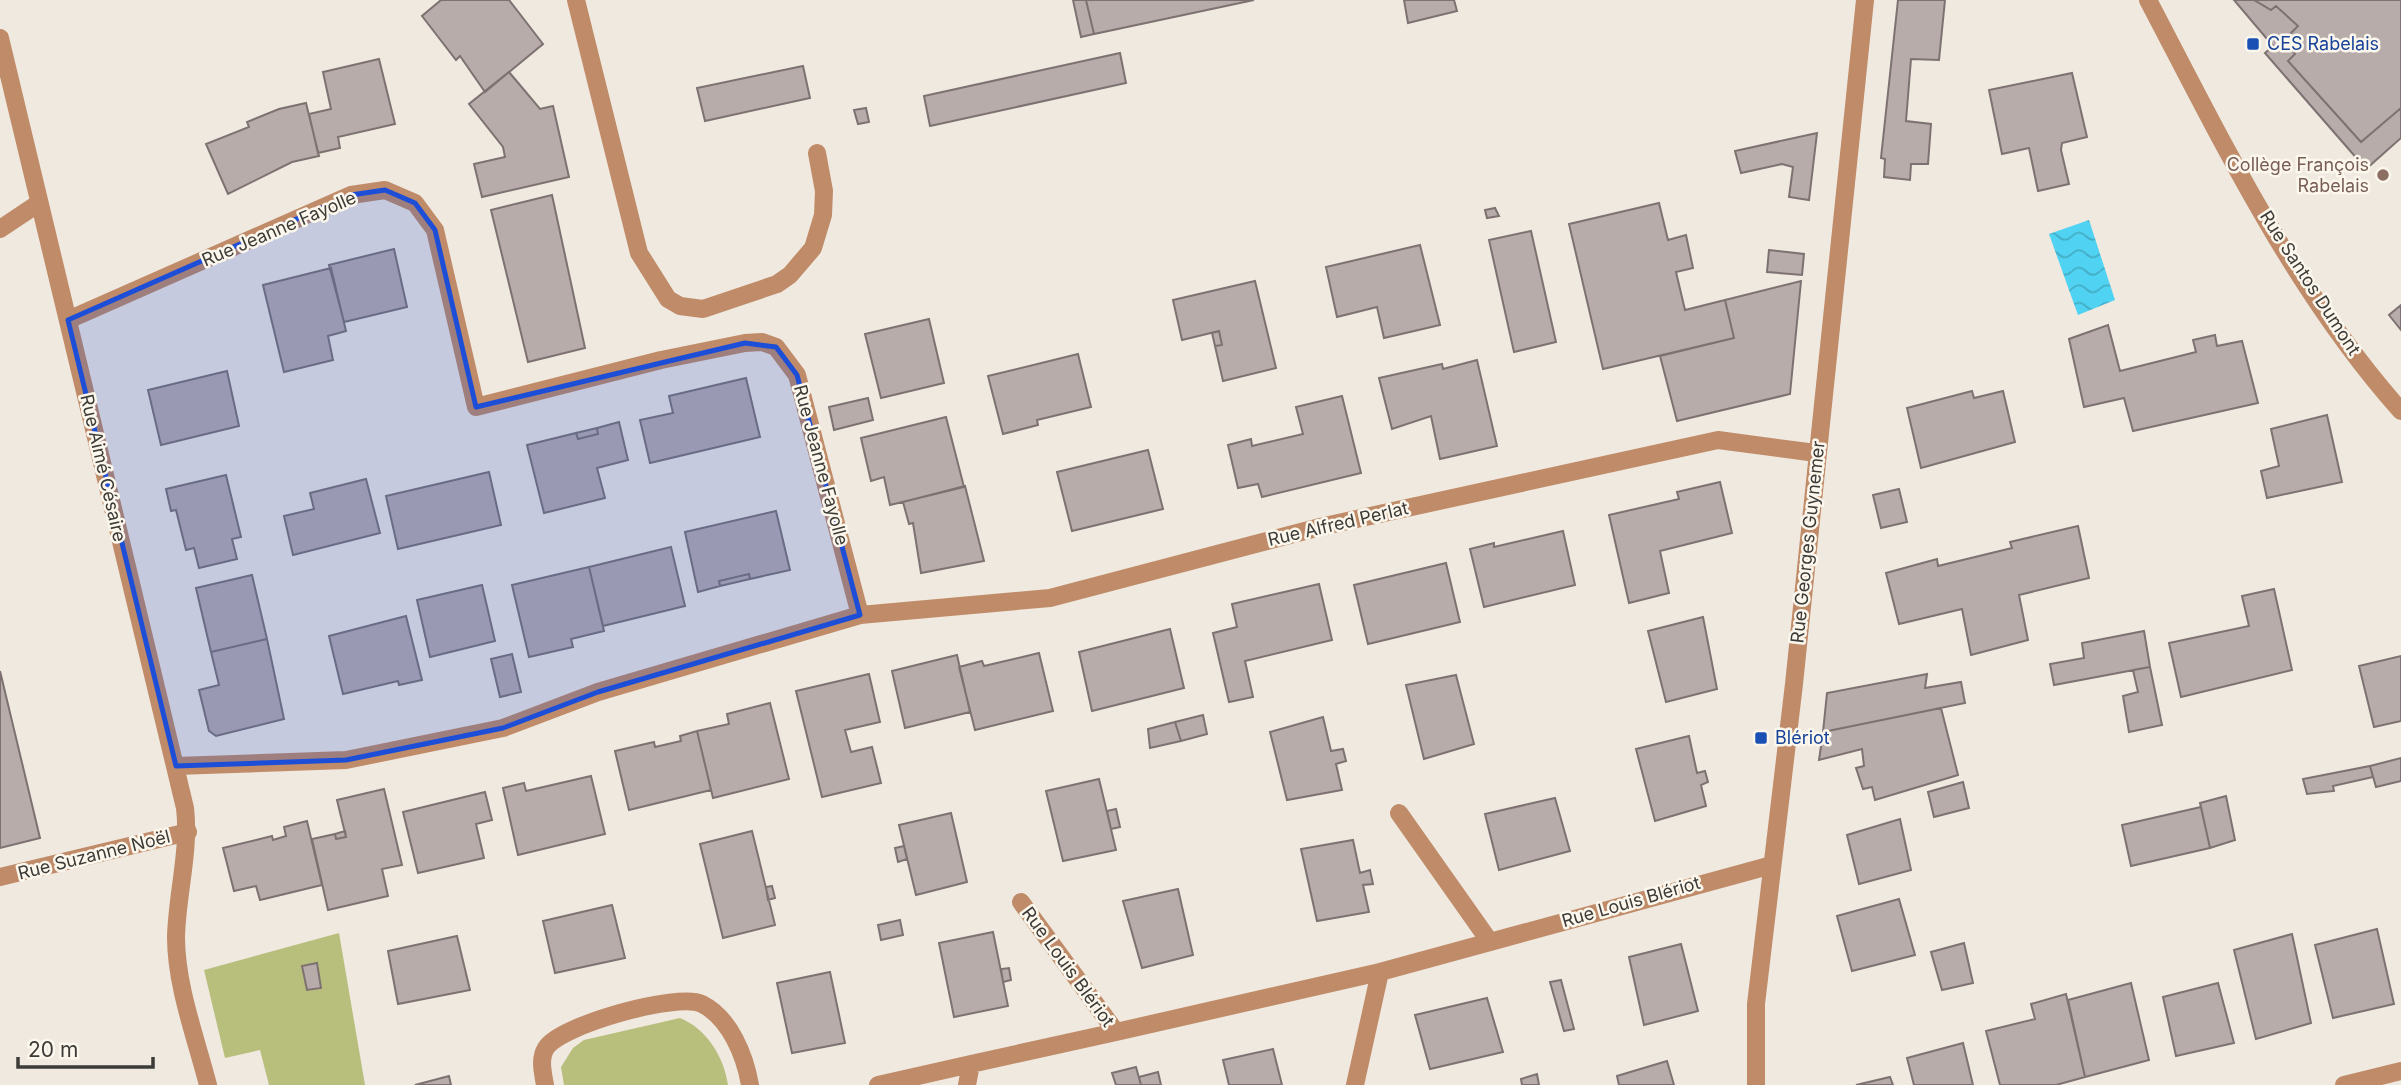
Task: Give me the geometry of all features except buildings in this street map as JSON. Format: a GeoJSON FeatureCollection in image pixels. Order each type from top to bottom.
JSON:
{"type":"FeatureCollection","features":[{"type":"Feature","properties":{"kind":"street"},"geometry":{"type":"LineString","coordinates":[[576,0],[639,253],[668,299],[681,306],[704,309],[777,284],[790,275],[813,248],[823,215],[824,191],[817,153]]}},
{"type":"Feature","properties":{"kind":"street","name":"Rue Georges Guynemer"},"geometry":{"type":"LineString","coordinates":[[1756,1085],[1756,1004],[1865,0]]}},
{"type":"Feature","properties":{"kind":"street","name":"Rue Santos Dumont"},"geometry":{"type":"LineString","coordinates":[[2148,0],[2221,139],[2282,245],[2330,319],[2401,411]]}},
{"type":"Feature","properties":{"kind":"street","name":"Rue Aimé Césaire"},"geometry":{"type":"LineString","coordinates":[[0,38],[176,766],[188,832],[178,900],[176,940],[180,970],[208,1085]]}},
{"type":"Feature","properties":{"kind":"street","name":"Rue Jeanne Fayolle"},"geometry":{"type":"LineString","coordinates":[[68,320],[351,195],[385,190],[415,203],[435,230],[476,407],[661,360],[745,343],[762,342],[776,347],[797,375],[860,615]]}},
{"type":"Feature","properties":{"kind":"street"},"geometry":{"type":"LineString","coordinates":[[0,229],[39,203]]}},
{"type":"Feature","properties":{"kind":"street","name":"Rue Alfred Perlat"},"geometry":{"type":"LineString","coordinates":[[860,615],[1050,598],[1320,527],[1718,440],[1816,453]]}},
{"type":"Feature","properties":{"kind":"street"},"geometry":{"type":"LineString","coordinates":[[176,766],[346,760],[503,728],[598,692],[860,615]]}},
{"type":"Feature","properties":{"kind":"street"},"geometry":{"type":"LineString","coordinates":[[1399,813],[1490,942]]}},
{"type":"Feature","properties":{"kind":"street","name":"Rue Suzanne Noël"},"geometry":{"type":"LineString","coordinates":[[0,877],[188,832]]}},
{"type":"Feature","properties":{"kind":"street","name":"Rue Louis Blériot"},"geometry":{"type":"LineString","coordinates":[[878,1085],[1380,972],[1772,865]]}},
{"type":"Feature","properties":{"kind":"street","name":"Rue Louis Blériot"},"geometry":{"type":"LineString","coordinates":[[1021,902],[1116,1032]]}},
{"type":"Feature","properties":{"kind":"street"},"geometry":{"type":"LineString","coordinates":[[1355,1085],[1380,972]]}},
{"type":"Feature","properties":{"kind":"street"},"geometry":{"type":"LineString","coordinates":[[545,1085],[542,1069],[544,1051],[554,1038],[592,1020],[677,1001],[701,1003],[734,1037],[747,1067],[750,1085]]}},
{"type":"Feature","properties":{"kind":"street"},"geometry":{"type":"LineString","coordinates":[[967,1085],[971,1064]]}},
{"type":"Feature","properties":{"kind":"street"},"geometry":{"type":"LineString","coordinates":[[2344,1085],[2401,1071]]}},
{"type":"Feature","properties":{"kind":"highlighted area"},"geometry":{"type":"Polygon","coordinates":[[[385,190],[415,203],[435,230],[476,407],[745,343],[776,347],[797,375],[860,615],[598,692],[503,728],[346,760],[176,766],[68,320],[351,195],[385,190]]]}},
{"type":"Feature","properties":{"kind":"green space"},"geometry":{"type":"Polygon","coordinates":[[[339,933],[365,1085],[269,1085],[260,1050],[225,1058],[204,970],[339,933]]]}},
{"type":"Feature","properties":{"kind":"green space"},"geometry":{"type":"Polygon","coordinates":[[[680,1018],[698,1029],[713,1045],[723,1064],[728,1085],[564,1085],[561,1067],[573,1048],[584,1040],[680,1018]]]}},
{"type":"Feature","properties":{"kind":"water"},"geometry":{"type":"Polygon","coordinates":[[[2089,220],[2115,300],[2078,315],[2049,234],[2089,220]]]}},
{"type":"Feature","properties":{"kind":"place","name":"CES Rabelais"},"geometry":{"type":"Point","coordinates":[2253,44]}},
{"type":"Feature","properties":{"kind":"place","name":"Collège François Rabelais"},"geometry":{"type":"Point","coordinates":[2383,175]}},
{"type":"Feature","properties":{"kind":"place","name":"Blériot"},"geometry":{"type":"Point","coordinates":[1761,738]}}]}
